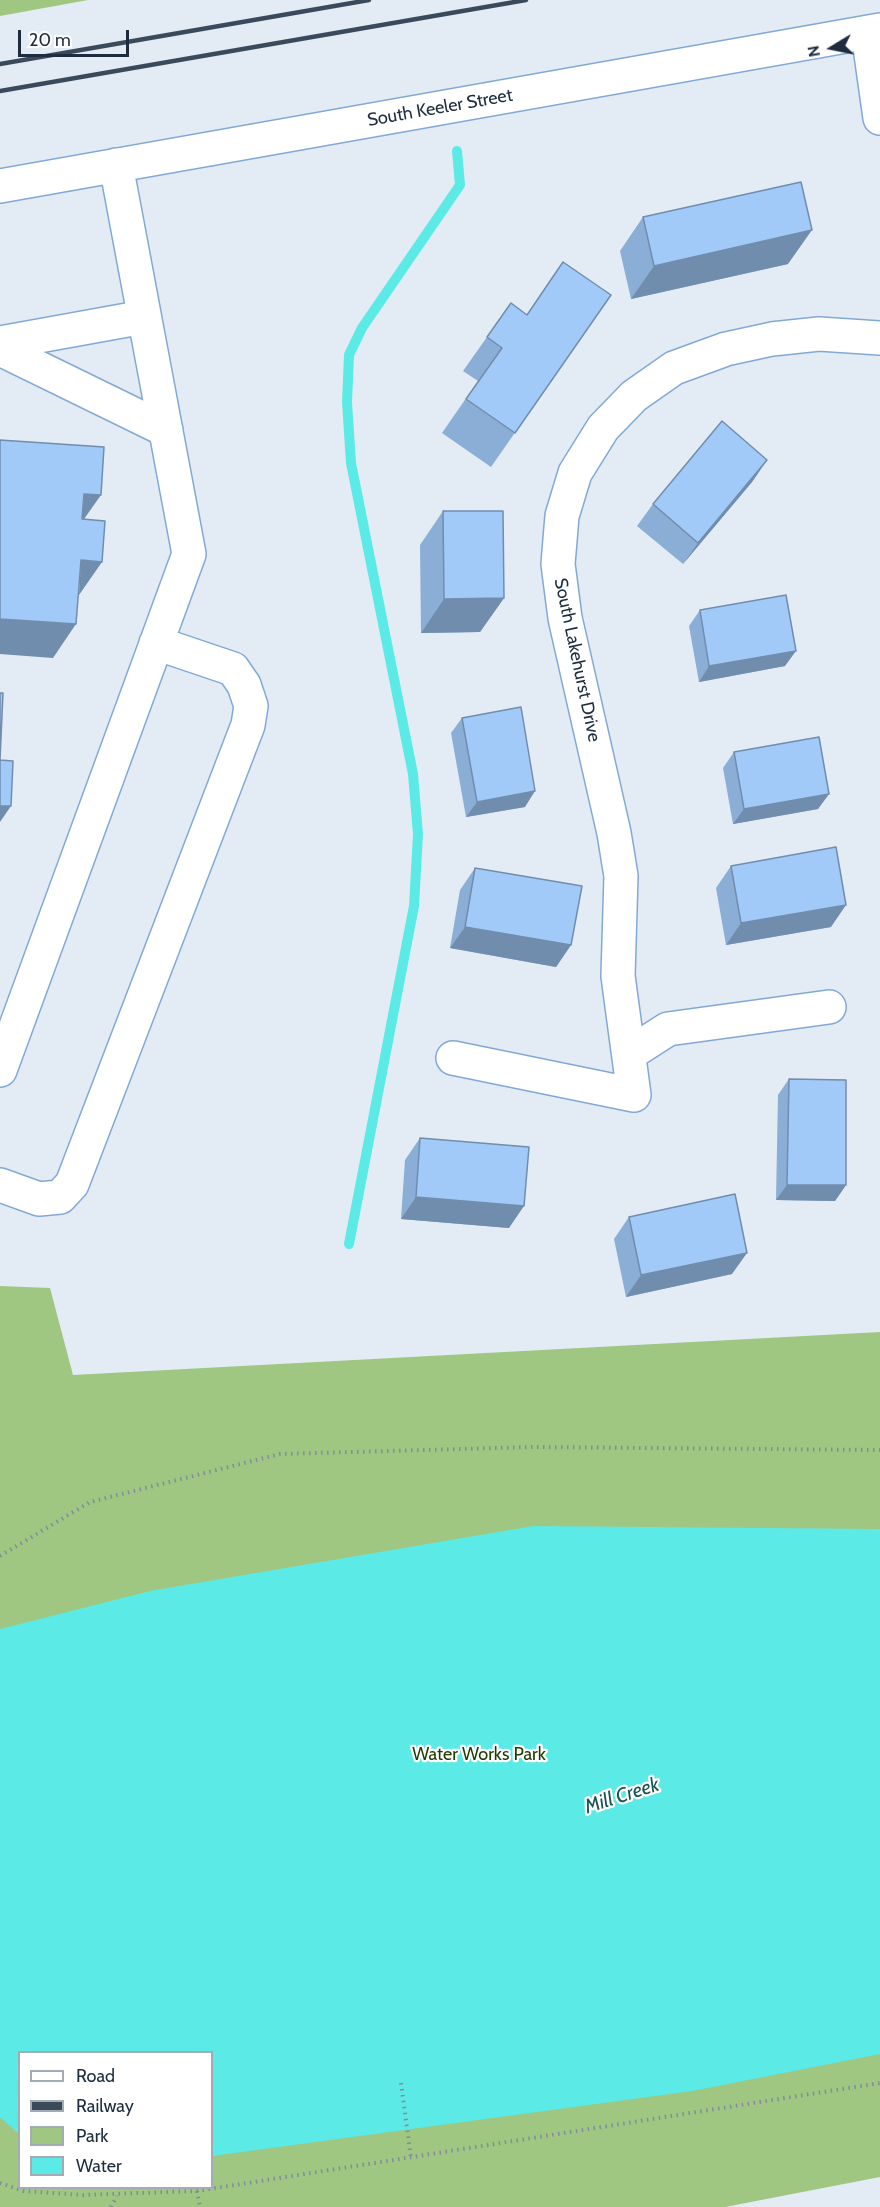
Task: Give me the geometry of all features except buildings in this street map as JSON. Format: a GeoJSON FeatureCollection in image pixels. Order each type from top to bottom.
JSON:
{"type":"FeatureCollection","features":[{"type":"Feature","properties":{"kind":"street"},"geometry":{"type":"LineString","coordinates":[[874,32],[880,118]]}},
{"type":"Feature","properties":{"kind":"street","name":"South Keeler Street"},"geometry":{"type":"LineString","coordinates":[[0,186],[874,32]]}},
{"type":"Feature","properties":{"kind":"street"},"geometry":{"type":"LineString","coordinates":[[0,1070],[189,554],[116,165]]}},
{"type":"Feature","properties":{"kind":"street"},"geometry":{"type":"LineString","coordinates":[[0,343],[144,317]]}},
{"type":"Feature","properties":{"kind":"street","name":"South Lakehurst Drive"},"geometry":{"type":"LineString","coordinates":[[453,1058],[634,1095],[618,975],[621,876],[614,833],[565,618],[558,564],[562,516],[575,473],[603,428],[634,396],[674,368],[726,349],[772,339],[819,334],[880,339]]}},
{"type":"Feature","properties":{"kind":"street"},"geometry":{"type":"LineString","coordinates":[[0,350],[165,430]]}},
{"type":"Feature","properties":{"kind":"street"},"geometry":{"type":"LineString","coordinates":[[0,1185],[39,1199],[60,1197],[72,1184],[248,725],[250,706],[244,685],[233,669],[156,643]]}},
{"type":"Feature","properties":{"kind":"street"},"geometry":{"type":"LineString","coordinates":[[629,1054],[669,1029],[829,1007]]}},
{"type":"Feature","properties":{"kind":"path"},"geometry":{"type":"LineString","coordinates":[[0,1556],[90,1502],[280,1454],[532,1447],[880,1450]]}},
{"type":"Feature","properties":{"kind":"path"},"geometry":{"type":"LineString","coordinates":[[401,2083],[411,2158]]}},
{"type":"Feature","properties":{"kind":"path"},"geometry":{"type":"LineString","coordinates":[[213,2189],[880,2083]]}},
{"type":"Feature","properties":{"kind":"path"},"geometry":{"type":"LineString","coordinates":[[0,2183],[24,2191],[83,2195],[210,2189]]}},
{"type":"Feature","properties":{"kind":"path"},"geometry":{"type":"LineString","coordinates":[[197,2191],[200,2207]]}},
{"type":"Feature","properties":{"kind":"path"},"geometry":{"type":"LineString","coordinates":[[111,2207],[118,2195]]}},
{"type":"Feature","properties":{"kind":"green space"},"geometry":{"type":"Polygon","coordinates":[[[0,0],[88,0],[0,16],[0,0]]]}},
{"type":"Feature","properties":{"kind":"green space","name":"Water Works Park"},"geometry":{"type":"Polygon","coordinates":[[[0,1286],[50,1288],[73,1375],[880,1332],[880,2177],[725,2207],[0,2207],[0,1286]]]}},
{"type":"Feature","properties":{"kind":"water","name":"Water Works Park"},"geometry":{"type":"Polygon","coordinates":[[[533,1526],[880,1529],[880,2054],[692,2091],[213,2156],[213,2051],[18,2051],[18,2133],[0,2117],[0,1629],[150,1591],[533,1526]]]}},
{"type":"Feature","properties":{"kind":"waterway"},"geometry":{"type":"LineString","coordinates":[[349,1244],[414,906],[418,834],[413,774],[351,463],[347,402],[349,355],[362,328],[460,185],[457,151]]}},
{"type":"Feature","properties":{"kind":"railway"},"geometry":{"type":"LineString","coordinates":[[0,64],[369,0]]}},
{"type":"Feature","properties":{"kind":"railway"},"geometry":{"type":"LineString","coordinates":[[0,91],[526,0]]}},
{"type":"Feature","properties":{"kind":"water label","name":"Mill Creek"},"geometry":{"type":"Point","coordinates":[622,1796]}}]}
